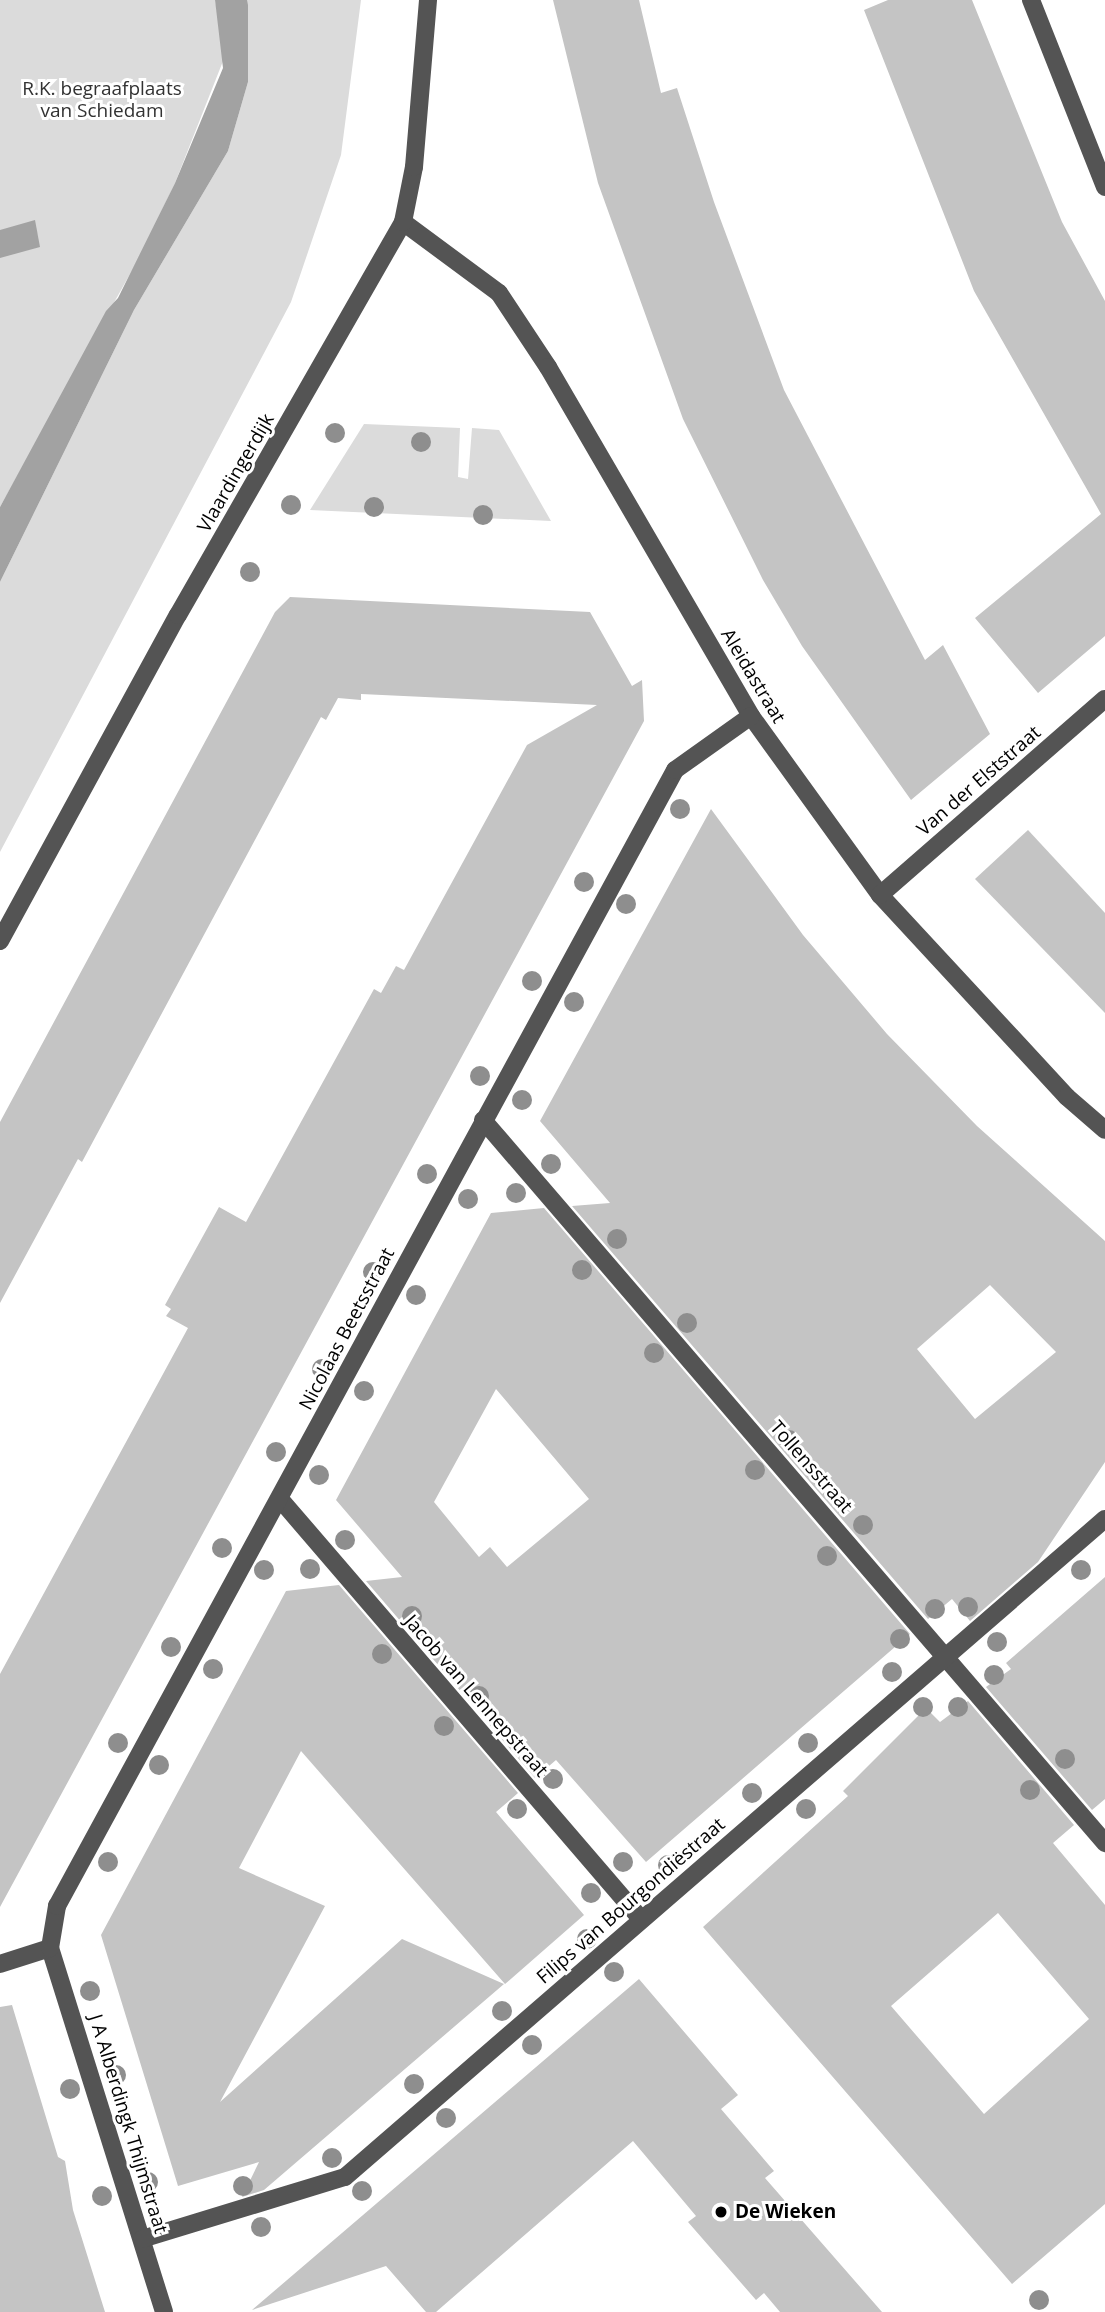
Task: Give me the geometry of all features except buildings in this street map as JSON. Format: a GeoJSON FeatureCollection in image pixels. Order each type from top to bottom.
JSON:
{"type":"FeatureCollection","features":[{"type":"Feature","properties":{"kind":"street","name":"Vlaardingerdijk"},"geometry":{"type":"LineString","coordinates":[[0,941],[178,615],[403,222],[414,167],[428,0]]}},
{"type":"Feature","properties":{"kind":"street"},"geometry":{"type":"LineString","coordinates":[[1031,0],[1105,187]]}},
{"type":"Feature","properties":{"kind":"street","name":"Aleidastraat"},"geometry":{"type":"LineString","coordinates":[[403,222],[499,293],[548,367],[751,716],[880,895],[1067,1097],[1105,1130]]}},
{"type":"Feature","properties":{"kind":"street","name":"Van der Elststraat"},"geometry":{"type":"LineString","coordinates":[[880,895],[1105,699]]}},
{"type":"Feature","properties":{"kind":"street","name":"Nicolaas Beetsstraat"},"geometry":{"type":"LineString","coordinates":[[50,1948],[57,1906],[675,770],[751,716]]}},
{"type":"Feature","properties":{"kind":"street","name":"Tollensstraat"},"geometry":{"type":"LineString","coordinates":[[484,1120],[1105,1843]]}},
{"type":"Feature","properties":{"kind":"street","name":"Jacob van Lennepstraat"},"geometry":{"type":"LineString","coordinates":[[280,1499],[641,1919]]}},
{"type":"Feature","properties":{"kind":"street","name":"Filips van Bourgondiëstraat"},"geometry":{"type":"LineString","coordinates":[[142,2239],[345,2177],[1105,1519]]}},
{"type":"Feature","properties":{"kind":"street"},"geometry":{"type":"LineString","coordinates":[[0,1964],[50,1948]]}},
{"type":"Feature","properties":{"kind":"street","name":"J A Alberdingk Thijmstraat"},"geometry":{"type":"LineString","coordinates":[[50,1948],[164,2312]]}},
{"type":"Feature","properties":{"kind":"green space","name":"R.K. begraafplaats van Schiedam"},"geometry":{"type":"Polygon","coordinates":[[[0,0],[215,0],[225,56],[175,183],[140,256],[0,507],[0,0]]]}},
{"type":"Feature","properties":{"kind":"green space"},"geometry":{"type":"Polygon","coordinates":[[[247,0],[361,0],[341,155],[291,302],[0,852],[0,582],[134,310],[228,151],[248,82],[247,0]]]}},
{"type":"Feature","properties":{"kind":"green space"},"geometry":{"type":"Polygon","coordinates":[[[364,424],[460,428],[458,477],[468,479],[472,428],[499,430],[551,521],[310,510],[364,424]]]}},
{"type":"Feature","properties":{"kind":"shaded area"},"geometry":{"type":"Polygon","coordinates":[[[215,0],[247,0],[248,5],[248,82],[228,151],[134,310],[0,582],[0,507],[106,311],[118,298],[175,183],[223,68],[215,0]]]}},
{"type":"Feature","properties":{"kind":"shaded area"},"geometry":{"type":"Polygon","coordinates":[[[35,220],[40,247],[0,258],[0,230],[35,220]]]}},
{"type":"Feature","properties":{"kind":"place","name":"De Wieken"},"geometry":{"type":"Point","coordinates":[721,2212]}}]}
